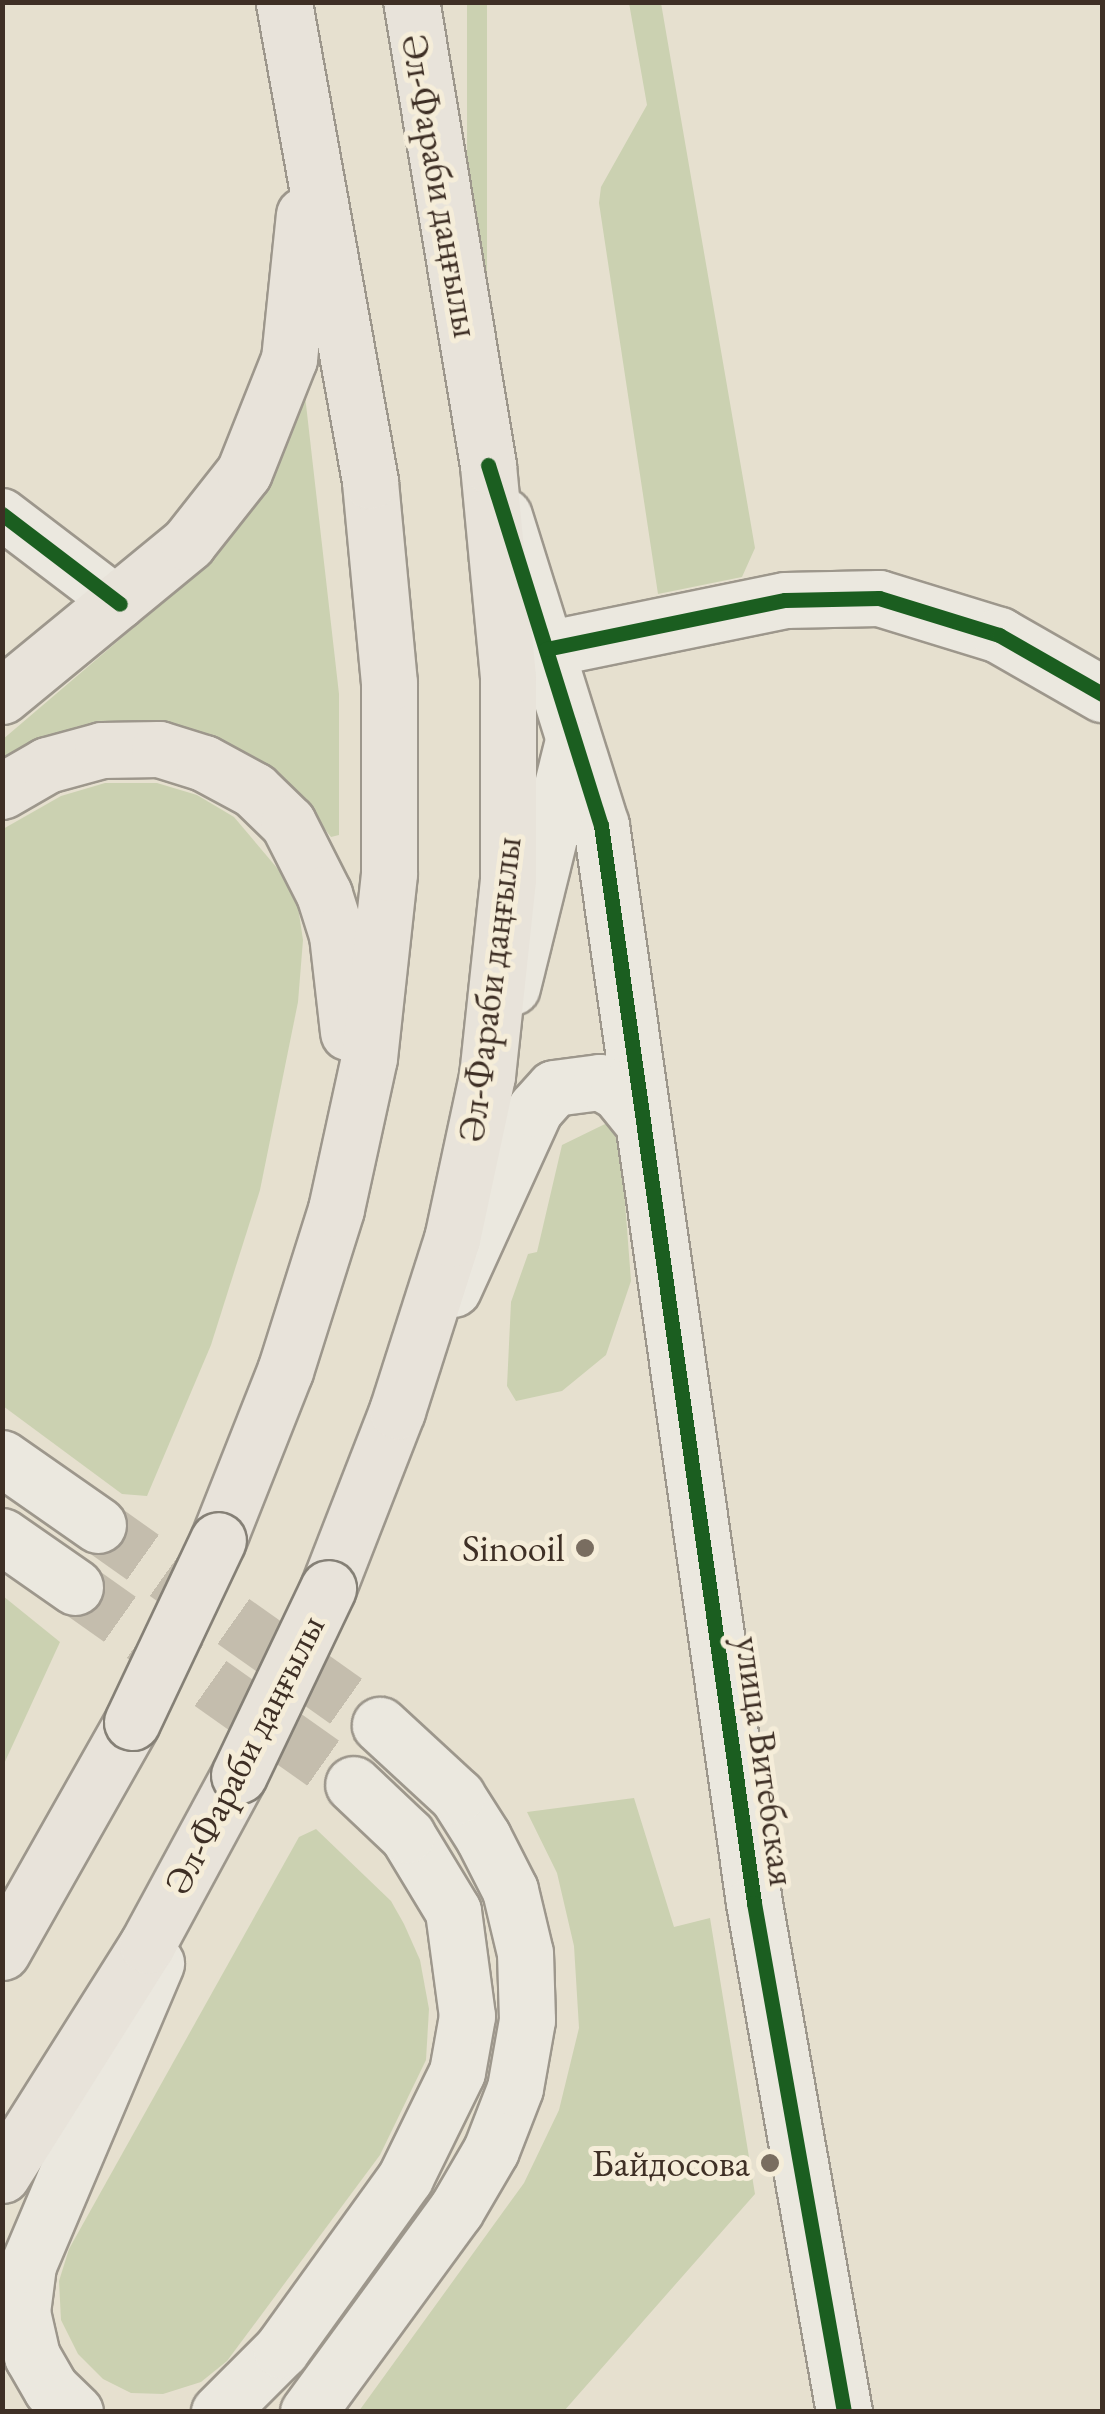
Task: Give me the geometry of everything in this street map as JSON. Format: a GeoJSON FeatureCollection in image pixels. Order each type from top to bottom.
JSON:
{"type":"FeatureCollection","features":[{"type":"Feature","properties":{"kind":"main road"},"geometry":{"type":"LineString","coordinates":[[2,1952],[132,1722],[218,1540],[285,1371],[336,1209],[369,1058],[388,872],[389,683],[370,481],[284,2]]}},
{"type":"Feature","properties":{"kind":"main road","name":"Әл-Фараби даңғылы"},"geometry":{"type":"LineString","coordinates":[[2,2175],[147,1945],[239,1775],[328,1588],[397,1411],[452,1240],[487,1076],[508,879],[508,677],[488,465],[411,2]]}},
{"type":"Feature","properties":{"kind":"main road"},"geometry":{"type":"LineString","coordinates":[[2,696],[120,604],[214,514],[268,426],[288,359],[311,158]]}},
{"type":"Feature","properties":{"kind":"main road"},"geometry":{"type":"LineString","coordinates":[[2,791],[47,765],[102,750],[159,750],[204,763],[254,790],[288,823],[324,894],[348,1015],[348,1096],[336,1209]]}},
{"type":"Feature","properties":{"kind":"street","name":"улица Витебская"},"geometry":{"type":"LineString","coordinates":[[488,465],[568,644],[573,736],[601,825],[638,1064],[638,1118],[754,1904],[844,2412]]}},
{"type":"Feature","properties":{"kind":"street"},"geometry":{"type":"LineString","coordinates":[[2,514],[120,604]]}},
{"type":"Feature","properties":{"kind":"street"},"geometry":{"type":"LineString","coordinates":[[568,644],[785,600],[880,598],[999,635],[1102,694]]}},
{"type":"Feature","properties":{"kind":"street"},"geometry":{"type":"LineString","coordinates":[[487,1076],[561,809],[573,736]]}},
{"type":"Feature","properties":{"kind":"street"},"geometry":{"type":"LineString","coordinates":[[397,1411],[535,1109],[554,1088],[600,1082],[618,1092],[638,1118]]}},
{"type":"Feature","properties":{"kind":"street"},"geometry":{"type":"LineString","coordinates":[[2,1458],[98,1524]]}},
{"type":"Feature","properties":{"kind":"street"},"geometry":{"type":"LineString","coordinates":[[2,1536],[75,1587]]}},
{"type":"Feature","properties":{"kind":"street"},"geometry":{"type":"LineString","coordinates":[[308,2412],[456,2210],[491,2150],[515,2088],[527,2020],[525,1953],[501,1872],[456,1796],[380,1724]]}},
{"type":"Feature","properties":{"kind":"street"},"geometry":{"type":"LineString","coordinates":[[76,2412],[51,2390],[32,2356],[22,2312],[28,2266],[239,1775]]}},
{"type":"Feature","properties":{"kind":"street"},"geometry":{"type":"LineString","coordinates":[[218,2412],[247,2390],[281,2350],[405,2178],[458,2072],[467,2016],[454,1910],[407,1836],[353,1784]]}},
{"type":"Feature","properties":{"kind":"green space"},"geometry":{"type":"Polygon","coordinates":[[[467,3],[487,3],[487,562],[467,562],[467,3]]]}},
{"type":"Feature","properties":{"kind":"green space"},"geometry":{"type":"Polygon","coordinates":[[[629,3],[661,3],[755,548],[742,577],[658,594],[599,203],[601,187],[647,105],[629,3]]]}},
{"type":"Feature","properties":{"kind":"green space"},"geometry":{"type":"Polygon","coordinates":[[[303,378],[339,694],[339,835],[331,837],[284,778],[251,755],[164,724],[78,726],[3,758],[2,740],[186,583],[229,536],[303,378]]]}},
{"type":"Feature","properties":{"kind":"green space"},"geometry":{"type":"Polygon","coordinates":[[[105,783],[157,783],[197,795],[234,817],[283,875],[298,907],[303,940],[298,1002],[260,1190],[211,1345],[147,1496],[122,1494],[3,1406],[3,829],[61,796],[105,783]]]}},
{"type":"Feature","properties":{"kind":"green space"},"geometry":{"type":"Polygon","coordinates":[[[605,1124],[614,1130],[622,1163],[631,1281],[606,1355],[562,1391],[516,1401],[507,1386],[511,1302],[528,1254],[537,1252],[562,1145],[605,1124]]]}},
{"type":"Feature","properties":{"kind":"green space"},"geometry":{"type":"Polygon","coordinates":[[[3,1596],[60,1642],[3,1766],[3,1596]]]}},
{"type":"Feature","properties":{"kind":"green space"},"geometry":{"type":"Polygon","coordinates":[[[634,1798],[674,1927],[710,1918],[755,2194],[564,2411],[359,2411],[524,2183],[559,2110],[579,2028],[574,1946],[557,1873],[527,1812],[634,1798]]]}},
{"type":"Feature","properties":{"kind":"green space"},"geometry":{"type":"Polygon","coordinates":[[[316,1829],[391,1901],[404,1924],[420,1960],[429,2009],[426,2060],[380,2155],[227,2361],[201,2382],[163,2394],[131,2393],[103,2379],[78,2354],[61,2320],[59,2281],[69,2249],[299,1837],[316,1829]]]}},
{"type":"Feature","properties":{"kind":"tunnel"},"geometry":{"type":"LineString","coordinates":[[98,1525],[380,1725]]}},
{"type":"Feature","properties":{"kind":"tunnel"},"geometry":{"type":"LineString","coordinates":[[75,1587],[353,1784]]}},
{"type":"Feature","properties":{"kind":"cycle path"},"geometry":{"type":"LineString","coordinates":[[488,465],[601,825],[754,1903],[844,2412]]}},
{"type":"Feature","properties":{"kind":"cycle path"},"geometry":{"type":"LineString","coordinates":[[2,514],[120,604]]}},
{"type":"Feature","properties":{"kind":"cycle path"},"geometry":{"type":"LineString","coordinates":[[546,649],[785,600],[879,598],[999,635],[1102,694]]}},
{"type":"Feature","properties":{"kind":"place","name":"Sinooil"},"geometry":{"type":"Point","coordinates":[585,1548]}},
{"type":"Feature","properties":{"kind":"place","name":"Байдосова"},"geometry":{"type":"Point","coordinates":[770,2163]}}]}
